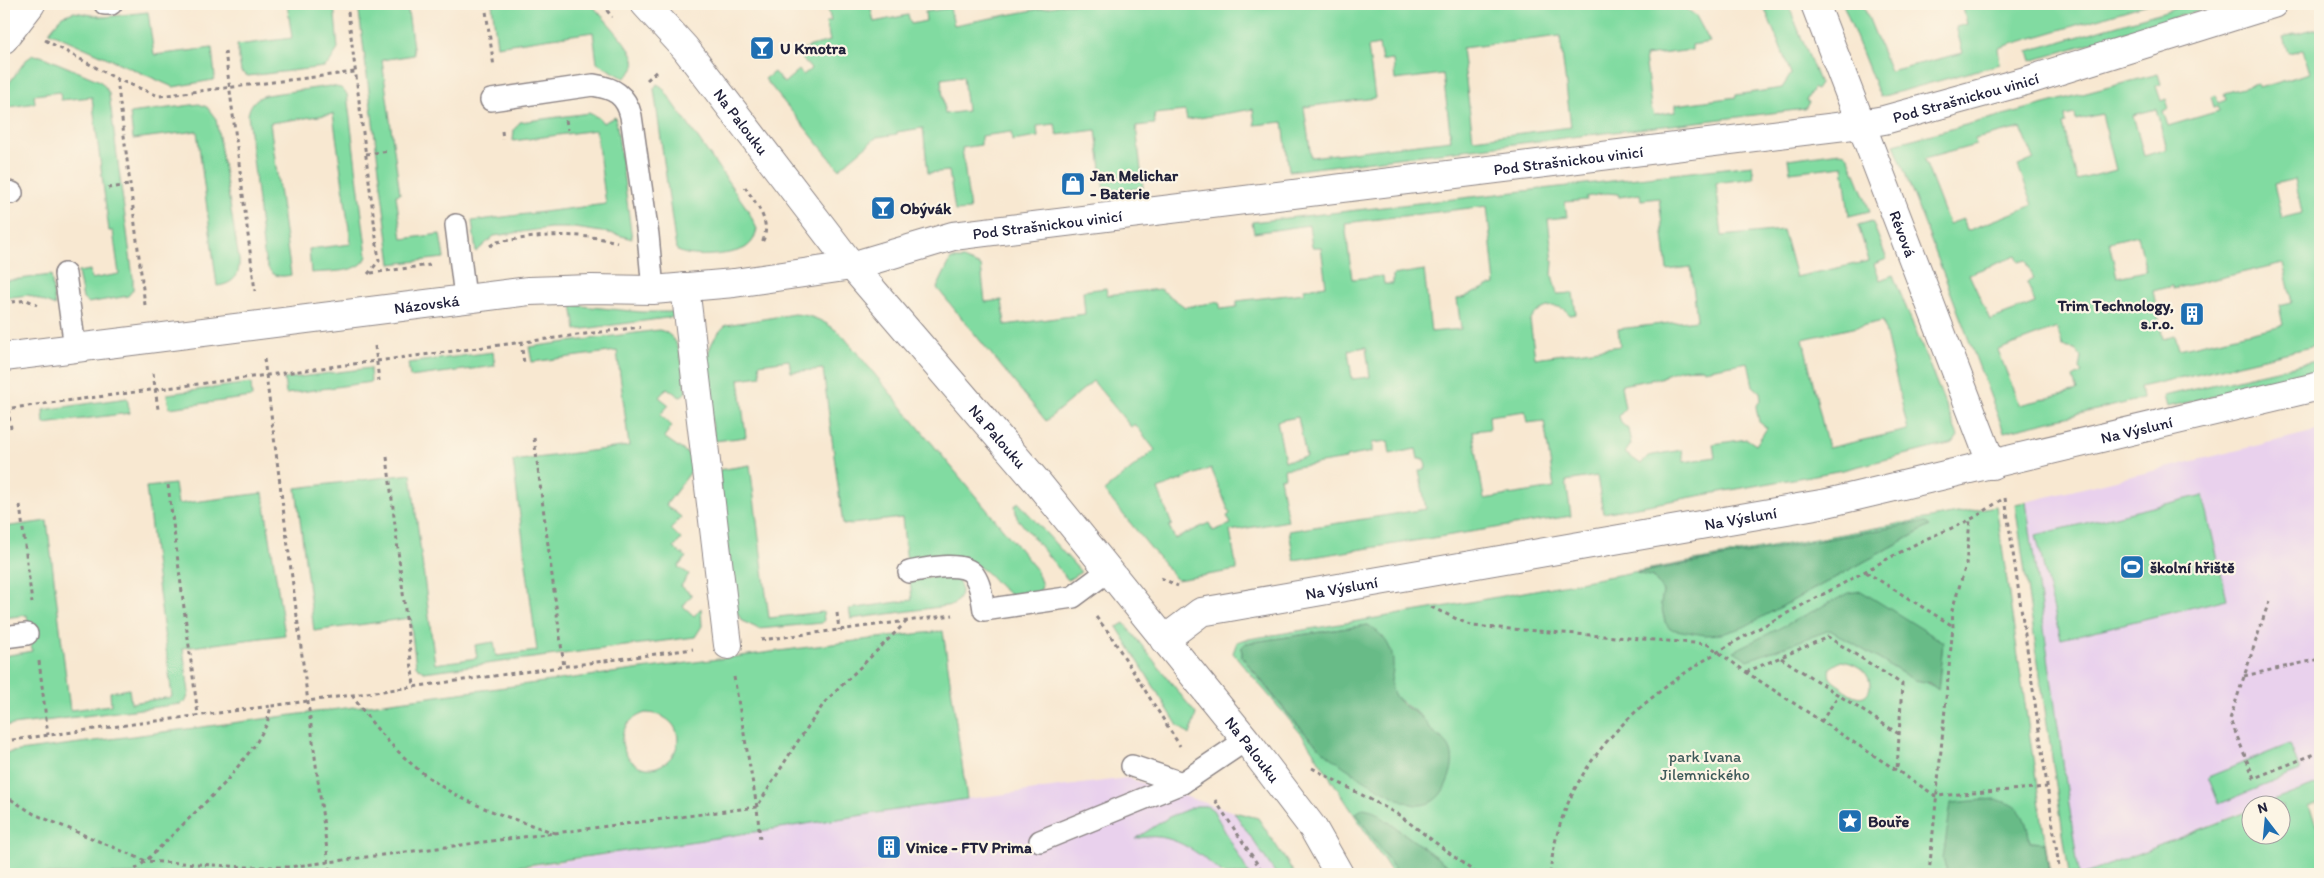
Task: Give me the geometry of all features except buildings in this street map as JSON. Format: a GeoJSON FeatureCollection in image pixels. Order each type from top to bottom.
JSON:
{"type":"FeatureCollection","features":[{"type":"Feature","properties":{"kind":"street","name":"Na Palouku"},"geometry":{"type":"LineString","coordinates":[[645,4],[685,48],[852,266],[1038,482],[1246,740],[1313,828],[1339,874]]}},
{"type":"Feature","properties":{"kind":"street","name":"Révová"},"geometry":{"type":"LineString","coordinates":[[1815,4],[1992,465]]}},
{"type":"Feature","properties":{"kind":"street","name":"Pod Strašnickou vinicí"},"geometry":{"type":"LineString","coordinates":[[852,266],[953,236],[1884,120],[2029,80],[2273,4]]}},
{"type":"Feature","properties":{"kind":"street","name":"Názovská"},"geometry":{"type":"LineString","coordinates":[[4,357],[466,297],[529,291],[653,290],[734,283],[852,266]]}},
{"type":"Feature","properties":{"kind":"street"},"geometry":{"type":"LineString","coordinates":[[685,287],[728,645]]}},
{"type":"Feature","properties":{"kind":"street","name":"Na Výsluní"},"geometry":{"type":"LineString","coordinates":[[1164,640],[1201,612],[1827,503],[2320,386]]}},
{"type":"Feature","properties":{"kind":"lane"},"geometry":{"type":"LineString","coordinates":[[105,4],[111,4]]}},
{"type":"Feature","properties":{"kind":"lane"},"geometry":{"type":"LineString","coordinates":[[491,100],[593,85],[607,87],[618,92],[626,100],[631,116],[650,245],[653,290]]}},
{"type":"Feature","properties":{"kind":"lane"},"geometry":{"type":"LineString","coordinates":[[456,225],[466,297]]}},
{"type":"Feature","properties":{"kind":"lane"},"geometry":{"type":"LineString","coordinates":[[66,274],[75,348]]}},
{"type":"Feature","properties":{"kind":"lane"},"geometry":{"type":"LineString","coordinates":[[909,572],[949,567],[967,569],[973,573],[977,581],[984,610],[1073,597],[1108,571]]}},
{"type":"Feature","properties":{"kind":"lane"},"geometry":{"type":"LineString","coordinates":[[4,637],[27,634]]}},
{"type":"Feature","properties":{"kind":"lane"},"geometry":{"type":"LineString","coordinates":[[1040,841],[1182,782],[1246,740]]}},
{"type":"Feature","properties":{"kind":"lane"},"geometry":{"type":"LineString","coordinates":[[1132,766],[1182,782]]}},
{"type":"Feature","properties":{"kind":"path"},"geometry":{"type":"LineString","coordinates":[[347,4],[379,261],[368,274],[371,310]]}},
{"type":"Feature","properties":{"kind":"path"},"geometry":{"type":"LineString","coordinates":[[17,22],[117,79],[159,96],[356,72]]}},
{"type":"Feature","properties":{"kind":"path"},"geometry":{"type":"LineString","coordinates":[[225,51],[259,325]]}},
{"type":"Feature","properties":{"kind":"path"},"geometry":{"type":"LineString","coordinates":[[645,81],[657,71],[663,78]]}},
{"type":"Feature","properties":{"kind":"path"},"geometry":{"type":"LineString","coordinates":[[117,79],[148,339]]}},
{"type":"Feature","properties":{"kind":"path"},"geometry":{"type":"LineString","coordinates":[[366,154],[390,151]]}},
{"type":"Feature","properties":{"kind":"path"},"geometry":{"type":"LineString","coordinates":[[743,184],[766,222],[764,240],[759,248]]}},
{"type":"Feature","properties":{"kind":"path"},"geometry":{"type":"LineString","coordinates":[[108,188],[130,185]]}},
{"type":"Feature","properties":{"kind":"path"},"geometry":{"type":"LineString","coordinates":[[359,275],[478,258],[496,242],[546,236],[579,234],[632,247],[650,245]]}},
{"type":"Feature","properties":{"kind":"path"},"geometry":{"type":"LineString","coordinates":[[245,290],[263,288]]}},
{"type":"Feature","properties":{"kind":"path"},"geometry":{"type":"LineString","coordinates":[[4,304],[27,300],[54,313],[70,312]]}},
{"type":"Feature","properties":{"kind":"path"},"geometry":{"type":"LineString","coordinates":[[135,303],[153,301]]}},
{"type":"Feature","properties":{"kind":"path"},"geometry":{"type":"LineString","coordinates":[[11,428],[6,409],[688,320]]}},
{"type":"Feature","properties":{"kind":"path"},"geometry":{"type":"LineString","coordinates":[[521,342],[524,363]]}},
{"type":"Feature","properties":{"kind":"path"},"geometry":{"type":"LineString","coordinates":[[269,395],[330,874]]}},
{"type":"Feature","properties":{"kind":"path"},"geometry":{"type":"LineString","coordinates":[[534,438],[564,667]]}},
{"type":"Feature","properties":{"kind":"path"},"geometry":{"type":"LineString","coordinates":[[387,457],[414,686]]}},
{"type":"Feature","properties":{"kind":"path"},"geometry":{"type":"LineString","coordinates":[[1992,465],[2004,498],[2037,709],[2060,874]]}},
{"type":"Feature","properties":{"kind":"path"},"geometry":{"type":"LineString","coordinates":[[168,484],[198,715]]}},
{"type":"Feature","properties":{"kind":"path"},"geometry":{"type":"LineString","coordinates":[[1550,874],[1554,842],[1575,788],[1594,756],[1614,732],[1635,712],[1717,651],[1924,540],[1970,520],[2004,498]]}},
{"type":"Feature","properties":{"kind":"path"},"geometry":{"type":"LineString","coordinates":[[1929,874],[1953,626],[1952,610],[1966,565],[1970,520]]}},
{"type":"Feature","properties":{"kind":"path"},"geometry":{"type":"LineString","coordinates":[[1866,572],[1953,626]]}},
{"type":"Feature","properties":{"kind":"path"},"geometry":{"type":"LineString","coordinates":[[2269,601],[2230,719],[2254,778],[2320,752]]}},
{"type":"Feature","properties":{"kind":"path"},"geometry":{"type":"LineString","coordinates":[[1431,604],[1431,608],[1472,626],[1706,644],[1936,796],[2047,786]]}},
{"type":"Feature","properties":{"kind":"path"},"geometry":{"type":"LineString","coordinates":[[4,741],[984,610]]}},
{"type":"Feature","properties":{"kind":"path"},"geometry":{"type":"LineString","coordinates":[[837,613],[839,630]]}},
{"type":"Feature","properties":{"kind":"path"},"geometry":{"type":"LineString","coordinates":[[757,807],[794,747],[825,702],[908,621]]}},
{"type":"Feature","properties":{"kind":"path"},"geometry":{"type":"LineString","coordinates":[[1746,672],[1828,637],[1902,684],[1897,771]]}},
{"type":"Feature","properties":{"kind":"path"},"geometry":{"type":"LineString","coordinates":[[728,645],[757,807],[760,840]]}},
{"type":"Feature","properties":{"kind":"path"},"geometry":{"type":"LineString","coordinates":[[1781,658],[1899,734]]}},
{"type":"Feature","properties":{"kind":"path"},"geometry":{"type":"LineString","coordinates":[[2244,676],[2320,659]]}},
{"type":"Feature","properties":{"kind":"path"},"geometry":{"type":"LineString","coordinates":[[352,695],[380,734],[415,766],[449,790],[487,808],[556,833]]}},
{"type":"Feature","properties":{"kind":"path"},"geometry":{"type":"LineString","coordinates":[[1822,722],[1838,696]]}},
{"type":"Feature","properties":{"kind":"path"},"geometry":{"type":"LineString","coordinates":[[129,874],[146,861],[224,784],[255,745],[267,724],[271,706]]}},
{"type":"Feature","properties":{"kind":"path"},"geometry":{"type":"LineString","coordinates":[[1312,768],[1398,815],[1477,874]]}},
{"type":"Feature","properties":{"kind":"path"},"geometry":{"type":"LineString","coordinates":[[4,795],[34,814],[146,861],[246,867],[289,867],[757,807]]}},
{"type":"Feature","properties":{"kind":"shaded area"},"geometry":{"type":"Polygon","coordinates":[[[2320,430],[2320,783],[2285,796],[2242,796],[2242,813],[2085,874],[2079,874],[2026,502],[2320,430]],[[2290,744],[2208,777],[2300,771],[2290,744]]]}},
{"type":"Feature","properties":{"kind":"shaded area"},"geometry":{"type":"Polygon","coordinates":[[[1127,778],[1258,818],[1295,874],[519,874],[518,868],[967,799],[1127,778]]]}},
{"type":"Feature","properties":{"kind":"green space"},"geometry":{"type":"Polygon","coordinates":[[[287,4],[334,4],[338,49],[329,63],[324,67],[248,76],[241,72],[237,45],[292,38],[287,4]]]}},
{"type":"Feature","properties":{"kind":"green space"},"geometry":{"type":"Polygon","coordinates":[[[358,4],[407,4],[414,55],[382,60],[400,194],[396,195],[402,239],[440,234],[444,258],[391,264],[358,4]]]}},
{"type":"Feature","properties":{"kind":"green space"},"geometry":{"type":"Polygon","coordinates":[[[492,4],[591,4],[628,47],[634,59],[634,68],[624,78],[597,63],[593,32],[497,46],[492,4]]]}},
{"type":"Feature","properties":{"kind":"green space"},"geometry":{"type":"Polygon","coordinates":[[[816,4],[870,4],[874,22],[908,15],[911,24],[926,21],[925,12],[950,8],[954,25],[1066,4],[1680,4],[1696,16],[1710,42],[1692,45],[1692,50],[1645,56],[1651,107],[1654,115],[1675,112],[1675,105],[1736,97],[1736,95],[1782,88],[1791,74],[1763,4],[1788,4],[1820,84],[1816,90],[1813,88],[1806,101],[1809,102],[1805,109],[1289,171],[1283,122],[1255,125],[1253,109],[1187,120],[1185,111],[1154,114],[1155,124],[1136,126],[1143,188],[1104,192],[1096,130],[1057,135],[1055,124],[1037,126],[1038,137],[1012,141],[1011,132],[981,136],[981,145],[962,148],[970,210],[955,211],[949,171],[928,173],[923,128],[877,137],[839,169],[765,79],[774,72],[784,83],[799,70],[803,75],[811,69],[797,53],[811,46],[830,41],[826,22],[831,21],[828,9],[818,11],[816,4]],[[1560,36],[1462,48],[1473,139],[1571,127],[1560,36]],[[1379,45],[1368,47],[1375,98],[1304,107],[1311,157],[1451,140],[1443,74],[1395,80],[1393,60],[1382,61],[1379,45]],[[963,76],[941,79],[945,114],[967,111],[963,76]]]}},
{"type":"Feature","properties":{"kind":"green space"},"geometry":{"type":"Polygon","coordinates":[[[1843,4],[1863,4],[1890,71],[1963,53],[1956,27],[1967,24],[1962,4],[2148,4],[1998,48],[2000,64],[1880,97],[1843,4]]]}},
{"type":"Feature","properties":{"kind":"green space"},"geometry":{"type":"Polygon","coordinates":[[[2190,4],[2198,4],[2200,10],[2031,61],[2028,51],[2190,4]]]}},
{"type":"Feature","properties":{"kind":"green space"},"geometry":{"type":"Polygon","coordinates":[[[74,12],[104,17],[148,12],[154,55],[212,48],[215,77],[213,80],[173,87],[49,32],[62,16],[74,12]]]}},
{"type":"Feature","properties":{"kind":"green space"},"geometry":{"type":"Polygon","coordinates":[[[2320,27],[2320,345],[2140,387],[2142,399],[2004,432],[1894,144],[2158,74],[2161,84],[2156,86],[2161,101],[2166,99],[2169,109],[2163,111],[2168,126],[2219,111],[2218,106],[2214,107],[2211,97],[2216,95],[2218,103],[2226,100],[2224,93],[2258,84],[2259,88],[2310,73],[2303,50],[2288,53],[2283,37],[2320,27]],[[2156,109],[2133,115],[2144,156],[2167,149],[2156,109]],[[2075,114],[2065,116],[2066,123],[2063,124],[2077,180],[2116,170],[2102,114],[2076,120],[2075,114]],[[2021,128],[1975,139],[1976,145],[1924,159],[1949,224],[1963,219],[1967,231],[2033,205],[2018,166],[2034,159],[2021,128]],[[2295,179],[2274,184],[2282,218],[2302,213],[2295,179]],[[2138,235],[2109,242],[2117,277],[2146,271],[2138,235]],[[2016,256],[1969,274],[1990,320],[2035,303],[2027,282],[2034,279],[2026,260],[2019,262],[2016,256]],[[2283,263],[2173,289],[2172,286],[2153,291],[2163,339],[2175,336],[2179,349],[2283,325],[2279,305],[2292,302],[2283,263]],[[2057,328],[1998,350],[2019,405],[2077,391],[2073,378],[2082,373],[2079,369],[2081,357],[2075,349],[2063,347],[2057,328]]]}},
{"type":"Feature","properties":{"kind":"green space"},"geometry":{"type":"Polygon","coordinates":[[[33,55],[41,56],[100,81],[109,94],[133,278],[133,290],[128,296],[88,303],[83,299],[78,272],[90,270],[91,279],[119,274],[113,231],[109,231],[92,97],[61,100],[60,92],[34,95],[35,103],[4,108],[4,90],[26,60],[33,55]]]}},
{"type":"Feature","properties":{"kind":"green space"},"geometry":{"type":"Polygon","coordinates":[[[657,84],[662,87],[748,210],[757,229],[753,240],[745,248],[730,253],[709,255],[689,254],[676,249],[654,89],[657,84]]]}},
{"type":"Feature","properties":{"kind":"green space"},"geometry":{"type":"Polygon","coordinates":[[[330,86],[341,88],[347,94],[367,256],[364,262],[352,269],[311,273],[309,249],[351,244],[333,114],[270,123],[291,275],[275,275],[269,270],[264,254],[249,111],[256,100],[266,95],[330,86]]]}},
{"type":"Feature","properties":{"kind":"green space"},"geometry":{"type":"Polygon","coordinates":[[[199,104],[207,107],[216,119],[239,260],[237,275],[231,281],[217,286],[197,131],[133,139],[130,113],[199,104]]]}},
{"type":"Feature","properties":{"kind":"green space"},"geometry":{"type":"Polygon","coordinates":[[[589,113],[599,118],[603,123],[615,117],[632,239],[615,234],[575,228],[550,228],[494,236],[476,252],[472,221],[606,204],[596,130],[513,141],[514,130],[520,122],[589,113]]]}},
{"type":"Feature","properties":{"kind":"green space"},"geometry":{"type":"Polygon","coordinates":[[[1840,152],[1848,156],[1870,211],[1849,216],[1843,166],[1790,172],[1788,159],[1840,152]]]}},
{"type":"Feature","properties":{"kind":"green space"},"geometry":{"type":"Polygon","coordinates":[[[1752,165],[1754,178],[1716,183],[1722,236],[1783,230],[1796,277],[1869,261],[1858,225],[1872,221],[1887,259],[1874,264],[1880,280],[1893,275],[1958,436],[1953,443],[1843,470],[1603,513],[1597,476],[1566,481],[1571,516],[1294,560],[1289,531],[1426,509],[1419,470],[1426,469],[1425,459],[1418,459],[1416,449],[1390,454],[1388,441],[1372,443],[1372,452],[1346,457],[1346,459],[1284,469],[1285,477],[1280,478],[1288,521],[1230,531],[1237,570],[1177,580],[1104,491],[1155,450],[1135,424],[1131,427],[1093,381],[1046,421],[937,288],[951,259],[963,259],[981,266],[985,302],[1002,300],[1005,325],[1085,314],[1083,291],[1106,288],[1107,295],[1160,289],[1185,307],[1219,302],[1221,309],[1237,307],[1237,301],[1304,293],[1304,289],[1326,286],[1321,247],[1312,247],[1309,225],[1254,233],[1252,222],[1752,165]],[[1607,193],[1586,197],[1587,200],[1565,202],[1567,217],[1548,219],[1553,262],[1552,275],[1557,294],[1573,293],[1576,314],[1570,315],[1560,307],[1555,306],[1544,308],[1534,315],[1530,320],[1535,358],[1620,346],[1618,329],[1697,320],[1691,267],[1667,270],[1659,198],[1641,200],[1640,194],[1619,197],[1618,194],[1607,193]],[[1487,206],[1345,223],[1352,279],[1383,276],[1384,284],[1393,284],[1393,275],[1424,270],[1431,332],[1461,329],[1457,299],[1495,285],[1487,206]],[[1883,321],[1803,339],[1828,448],[1908,430],[1883,321]],[[1366,347],[1348,350],[1352,379],[1370,377],[1366,347]],[[1748,362],[1704,370],[1703,368],[1681,370],[1665,375],[1665,377],[1621,385],[1625,409],[1619,416],[1621,423],[1628,429],[1631,444],[1625,453],[1641,464],[1648,456],[1682,450],[1684,462],[1715,457],[1713,444],[1747,439],[1756,445],[1767,428],[1759,422],[1756,407],[1761,399],[1760,392],[1753,386],[1748,362]],[[1525,411],[1489,416],[1490,429],[1473,431],[1484,499],[1554,488],[1544,421],[1527,423],[1525,411]],[[1298,417],[1277,421],[1285,461],[1306,457],[1298,417]],[[1211,468],[1158,489],[1172,525],[1169,526],[1175,539],[1209,523],[1213,531],[1231,524],[1227,516],[1230,514],[1211,468]]]}},
{"type":"Feature","properties":{"kind":"green space"},"geometry":{"type":"Polygon","coordinates":[[[51,275],[55,306],[28,295],[4,298],[4,281],[51,275]]]}},
{"type":"Feature","properties":{"kind":"green space"},"geometry":{"type":"Polygon","coordinates":[[[572,305],[641,312],[674,312],[674,317],[576,330],[572,305]]]}},
{"type":"Feature","properties":{"kind":"green space"},"geometry":{"type":"Polygon","coordinates":[[[794,314],[808,316],[820,321],[832,327],[843,336],[1036,569],[1042,585],[1040,593],[1023,596],[1013,595],[1001,588],[986,572],[973,565],[907,563],[902,518],[843,525],[823,369],[791,372],[789,360],[759,364],[761,376],[739,379],[746,437],[715,441],[707,395],[706,364],[709,350],[716,337],[726,325],[794,314]]]}},
{"type":"Feature","properties":{"kind":"green space"},"geometry":{"type":"Polygon","coordinates":[[[659,330],[667,333],[677,347],[686,392],[680,397],[667,388],[659,397],[669,405],[660,415],[672,426],[664,437],[694,458],[695,466],[666,505],[681,517],[671,529],[681,539],[674,548],[686,557],[678,567],[689,574],[681,586],[692,595],[683,606],[694,616],[701,608],[702,626],[695,637],[424,672],[416,666],[410,618],[314,631],[296,488],[411,474],[435,664],[477,658],[475,645],[494,642],[496,656],[537,651],[513,461],[629,446],[617,351],[532,362],[529,347],[659,330]]]}},
{"type":"Feature","properties":{"kind":"green space"},"geometry":{"type":"Polygon","coordinates":[[[493,352],[495,366],[410,377],[408,363],[493,352]]]}},
{"type":"Feature","properties":{"kind":"green space"},"geometry":{"type":"Polygon","coordinates":[[[2320,360],[2320,372],[2167,407],[2164,396],[2320,360]]]}},
{"type":"Feature","properties":{"kind":"green space"},"geometry":{"type":"Polygon","coordinates":[[[370,368],[371,382],[286,394],[284,379],[370,368]]]}},
{"type":"Feature","properties":{"kind":"green space"},"geometry":{"type":"Polygon","coordinates":[[[251,383],[252,397],[169,408],[167,394],[251,383]]]}},
{"type":"Feature","properties":{"kind":"green space"},"geometry":{"type":"Polygon","coordinates":[[[127,398],[130,413],[44,424],[43,410],[127,398]]]}},
{"type":"Feature","properties":{"kind":"green space"},"geometry":{"type":"Polygon","coordinates":[[[750,465],[769,618],[823,612],[824,620],[822,623],[759,629],[742,621],[734,608],[719,470],[750,465]]]}},
{"type":"Feature","properties":{"kind":"green space"},"geometry":{"type":"Polygon","coordinates":[[[175,484],[178,504],[263,493],[285,635],[183,648],[189,693],[186,701],[181,704],[4,726],[4,656],[32,651],[27,615],[4,618],[4,527],[47,521],[70,710],[111,705],[110,692],[129,689],[131,703],[172,697],[146,487],[175,484]]]}},
{"type":"Feature","properties":{"kind":"green space","name":"školní hřiště"},"geometry":{"type":"Polygon","coordinates":[[[2203,495],[2227,599],[2061,639],[2036,535],[2203,495]]]}},
{"type":"Feature","properties":{"kind":"green space"},"geometry":{"type":"Polygon","coordinates":[[[1018,502],[1081,572],[1068,580],[1017,518],[1015,506],[1018,502]]]}},
{"type":"Feature","properties":{"kind":"green space"},"geometry":{"type":"Polygon","coordinates":[[[2026,502],[2079,874],[2069,874],[2015,504],[2026,502]]]}},
{"type":"Feature","properties":{"kind":"green space","name":"park Ivana Jilemnického"},"geometry":{"type":"Polygon","coordinates":[[[1996,506],[2050,874],[2045,843],[2030,842],[2026,823],[1943,859],[1948,874],[1459,874],[1372,810],[1356,813],[1398,874],[1393,874],[1303,736],[1233,653],[1237,642],[1243,640],[1431,609],[1996,506]],[[1918,523],[1638,573],[1653,577],[1663,591],[1661,604],[1665,622],[1779,608],[1930,526],[1918,523]],[[1368,625],[1246,643],[1242,647],[1242,657],[1295,722],[1318,746],[1359,775],[1412,804],[1444,740],[1428,727],[1422,717],[1397,698],[1393,692],[1391,678],[1393,667],[1368,625]],[[1830,630],[1914,680],[1922,680],[1938,689],[1943,641],[1830,630]],[[1841,661],[1830,668],[1829,674],[1831,678],[1851,694],[1860,697],[1866,695],[1870,684],[1868,677],[1854,664],[1841,661]]]}},
{"type":"Feature","properties":{"kind":"green space"},"geometry":{"type":"Polygon","coordinates":[[[1926,523],[1930,526],[1744,627],[1722,634],[1705,635],[1670,629],[1665,622],[1661,604],[1663,591],[1653,577],[1636,573],[1926,523]]]}},
{"type":"Feature","properties":{"kind":"green space"},"geometry":{"type":"Polygon","coordinates":[[[951,575],[958,581],[961,589],[959,598],[953,605],[851,619],[849,609],[912,600],[910,580],[951,575]]]}},
{"type":"Feature","properties":{"kind":"green space"},"geometry":{"type":"Polygon","coordinates":[[[1861,591],[1943,642],[1938,690],[1930,683],[1914,680],[1830,630],[1748,660],[1734,651],[1849,593],[1861,591]]]}},
{"type":"Feature","properties":{"kind":"green space"},"geometry":{"type":"Polygon","coordinates":[[[1124,623],[1196,714],[1190,735],[1178,726],[1117,627],[1124,623]]]}},
{"type":"Feature","properties":{"kind":"green space"},"geometry":{"type":"Polygon","coordinates":[[[1368,625],[1383,637],[1392,653],[1393,671],[1391,684],[1395,696],[1404,705],[1418,714],[1430,729],[1447,744],[1451,751],[1452,765],[1447,783],[1439,796],[1427,804],[1417,805],[1403,801],[1334,760],[1293,719],[1242,657],[1242,647],[1246,643],[1368,625]]]}},
{"type":"Feature","properties":{"kind":"green space"},"geometry":{"type":"Polygon","coordinates":[[[943,631],[967,799],[696,841],[464,874],[4,874],[4,753],[943,631]],[[645,713],[631,721],[624,731],[622,743],[626,753],[633,762],[642,767],[654,768],[666,762],[673,755],[678,739],[677,732],[670,722],[659,715],[645,713]]]}},
{"type":"Feature","properties":{"kind":"green space"},"geometry":{"type":"Polygon","coordinates":[[[2290,744],[2300,771],[2219,804],[2208,777],[2290,744]]]}},
{"type":"Feature","properties":{"kind":"green space"},"geometry":{"type":"Polygon","coordinates":[[[2320,783],[2320,802],[2309,807],[2320,833],[2320,874],[2085,874],[2242,813],[2242,846],[2292,846],[2292,796],[2286,796],[2320,783]]]}},
{"type":"Feature","properties":{"kind":"green space"},"geometry":{"type":"Polygon","coordinates":[[[1994,799],[2011,804],[2021,813],[2030,842],[2045,843],[2049,874],[1948,874],[1943,859],[1951,803],[1994,799]]]}},
{"type":"Feature","properties":{"kind":"green space"},"geometry":{"type":"Polygon","coordinates":[[[1196,806],[1207,806],[1213,810],[1249,874],[1223,874],[1183,844],[1172,840],[1160,837],[1135,839],[1169,817],[1196,806]]]}},
{"type":"Feature","properties":{"kind":"green space"},"geometry":{"type":"Polygon","coordinates":[[[1364,808],[1372,810],[1459,874],[1398,874],[1356,813],[1364,808]]]}},
{"type":"Feature","properties":{"kind":"green space"},"geometry":{"type":"Polygon","coordinates":[[[1234,812],[1258,818],[1295,874],[1276,874],[1234,812]]]}},
{"type":"Feature","properties":{"kind":"place","name":"U Kmotra"},"geometry":{"type":"Point","coordinates":[762,48]}},
{"type":"Feature","properties":{"kind":"place","name":"Jan Melichar - Baterie"},"geometry":{"type":"Point","coordinates":[1073,184]}},
{"type":"Feature","properties":{"kind":"place","name":"Obývák"},"geometry":{"type":"Point","coordinates":[883,208]}},
{"type":"Feature","properties":{"kind":"place","name":"Trim Technology, s.r.o."},"geometry":{"type":"Point","coordinates":[2192,314]}},
{"type":"Feature","properties":{"kind":"place","name":"školní hřiště"},"geometry":{"type":"Point","coordinates":[2132,567]}},
{"type":"Feature","properties":{"kind":"place","name":"Bouře"},"geometry":{"type":"Point","coordinates":[1850,821]}},
{"type":"Feature","properties":{"kind":"place","name":"Vinice - FTV Prima"},"geometry":{"type":"Point","coordinates":[889,847]}}]}
